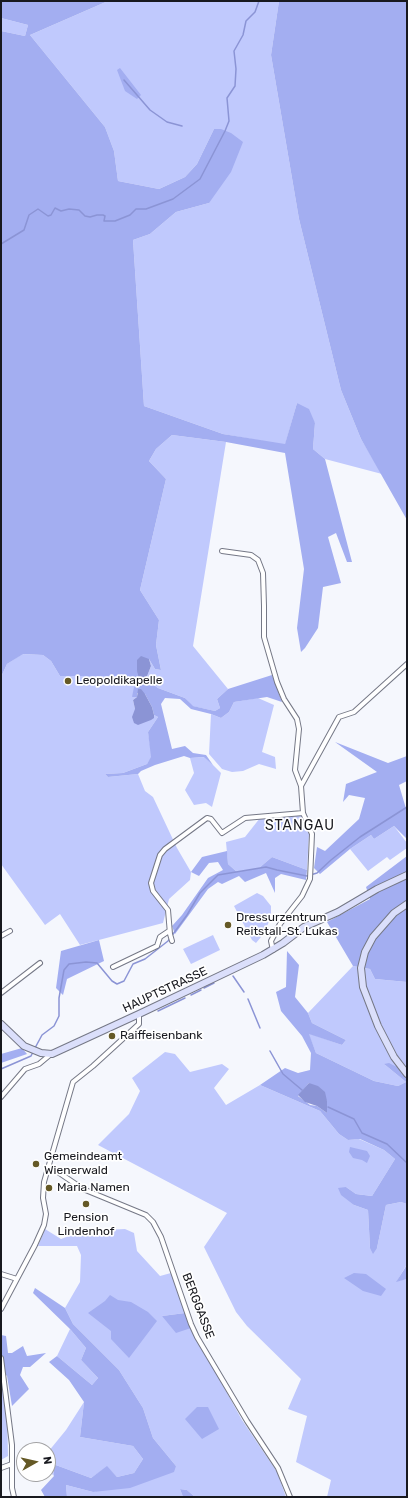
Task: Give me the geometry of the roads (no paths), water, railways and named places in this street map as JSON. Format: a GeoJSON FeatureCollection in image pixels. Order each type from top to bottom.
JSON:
{"type":"FeatureCollection","features":[{"type":"Feature","properties":{"kind":"main road","name":"HAUPTSTRASSE"},"geometry":{"type":"LineString","coordinates":[[1,1024],[24,1046],[41,1053],[52,1054],[273,950],[304,927],[338,912],[377,889],[407,876]]}},
{"type":"Feature","properties":{"kind":"main road"},"geometry":{"type":"LineString","coordinates":[[407,904],[394,913],[373,937],[365,952],[361,968],[364,991],[378,1026],[394,1057],[407,1074]]}},
{"type":"Feature","properties":{"kind":"street"},"geometry":{"type":"LineString","coordinates":[[222,551],[251,555],[258,560],[263,573],[264,637],[277,682],[284,699],[297,719],[299,729],[295,770],[301,786],[303,813],[312,834],[310,879],[302,896],[280,924],[271,941],[273,950]]}},
{"type":"Feature","properties":{"kind":"street"},"geometry":{"type":"LineString","coordinates":[[301,786],[339,717],[354,712],[407,664]]}},
{"type":"Feature","properties":{"kind":"street"},"geometry":{"type":"LineString","coordinates":[[172,941],[168,910],[153,891],[151,883],[160,855],[165,849],[206,818],[211,819],[222,833],[245,818],[303,813]]}},
{"type":"Feature","properties":{"kind":"street"},"geometry":{"type":"LineString","coordinates":[[1,936],[10,930]]}},
{"type":"Feature","properties":{"kind":"street"},"geometry":{"type":"LineString","coordinates":[[113,967],[157,946],[160,936],[170,932]]}},
{"type":"Feature","properties":{"kind":"street"},"geometry":{"type":"LineString","coordinates":[[1,993],[40,963]]}},
{"type":"Feature","properties":{"kind":"street"},"geometry":{"type":"LineString","coordinates":[[1,1309],[44,1225],[46,1214],[42,1198],[44,1182],[73,1082],[139,1024],[139,1014]]}},
{"type":"Feature","properties":{"kind":"street"},"geometry":{"type":"LineString","coordinates":[[1,1097],[25,1068],[39,1064],[52,1054]]}},
{"type":"Feature","properties":{"kind":"street","name":"BERGGASSE"},"geometry":{"type":"LineString","coordinates":[[49,1166],[83,1189],[146,1215],[153,1222],[161,1237],[198,1337],[247,1421],[278,1468],[290,1497]]}},
{"type":"Feature","properties":{"kind":"street"},"geometry":{"type":"LineString","coordinates":[[1,1274],[17,1279]]}},
{"type":"Feature","properties":{"kind":"street"},"geometry":{"type":"LineString","coordinates":[[1,1358],[12,1437],[12,1488],[14,1497]]}},
{"type":"Feature","properties":{"kind":"street"},"geometry":{"type":"LineString","coordinates":[[1,1468],[12,1464]]}},
{"type":"Feature","properties":{"kind":"waterway"},"geometry":{"type":"LineString","coordinates":[[1,244],[24,230],[29,215],[38,209],[48,216],[51,215],[55,208],[61,211],[69,209],[79,210],[85,216],[90,217],[103,215],[105,216],[104,221],[115,221],[130,215],[136,209],[146,209],[173,199],[200,179],[229,121],[227,98],[235,86],[236,69],[234,51],[243,35],[246,21],[255,12],[259,1]]}},
{"type":"Feature","properties":{"kind":"waterway"},"geometry":{"type":"LineString","coordinates":[[124,80],[150,110],[167,122],[182,126]]}},
{"type":"Feature","properties":{"kind":"waterway"},"geometry":{"type":"LineString","coordinates":[[35,1048],[42,1035],[54,1026],[59,1016],[59,998],[64,970],[69,964],[86,962],[97,963],[112,981],[117,984],[124,981],[133,964],[145,959],[168,941],[187,915],[200,893],[218,875],[266,867],[307,876],[317,873],[360,837],[407,807]]}},
{"type":"Feature","properties":{"kind":"waterway"},"geometry":{"type":"LineString","coordinates":[[233,976],[244,992]]}},
{"type":"Feature","properties":{"kind":"waterway"},"geometry":{"type":"LineString","coordinates":[[204,988],[214,983]]}},
{"type":"Feature","properties":{"kind":"waterway"},"geometry":{"type":"LineString","coordinates":[[191,995],[201,990]]}},
{"type":"Feature","properties":{"kind":"waterway"},"geometry":{"type":"LineString","coordinates":[[158,1011],[185,998]]}},
{"type":"Feature","properties":{"kind":"waterway"},"geometry":{"type":"LineString","coordinates":[[248,999],[260,1028]]}},
{"type":"Feature","properties":{"kind":"waterway"},"geometry":{"type":"LineString","coordinates":[[270,1051],[283,1074],[302,1090]]}},
{"type":"Feature","properties":{"kind":"waterway"},"geometry":{"type":"LineString","coordinates":[[1,1069],[31,1056],[33,1052]]}},
{"type":"Feature","properties":{"kind":"waterway"},"geometry":{"type":"LineString","coordinates":[[328,1107],[354,1119],[362,1133],[387,1144],[407,1163]]}},
{"type":"Feature","properties":{"kind":"place","name":"Leopoldikapelle"},"geometry":{"type":"Point","coordinates":[68,681]}},
{"type":"Feature","properties":{"kind":"place","name":"Dressurzentrum Reitstall-St. Lukas"},"geometry":{"type":"Point","coordinates":[228,925]}},
{"type":"Feature","properties":{"kind":"place","name":"Raiffeisenbank"},"geometry":{"type":"Point","coordinates":[112,1036]}},
{"type":"Feature","properties":{"kind":"place","name":"Gemeindeamt Wienerwald"},"geometry":{"type":"Point","coordinates":[36,1164]}},
{"type":"Feature","properties":{"kind":"place","name":"Maria Namen"},"geometry":{"type":"Point","coordinates":[49,1188]}},
{"type":"Feature","properties":{"kind":"place","name":"Pension Lindenhof"},"geometry":{"type":"Point","coordinates":[86,1204]}},
{"type":"Feature","properties":{"kind":"district","name":"STANGAU"},"geometry":{"type":"Point","coordinates":[300,826]}}]}
